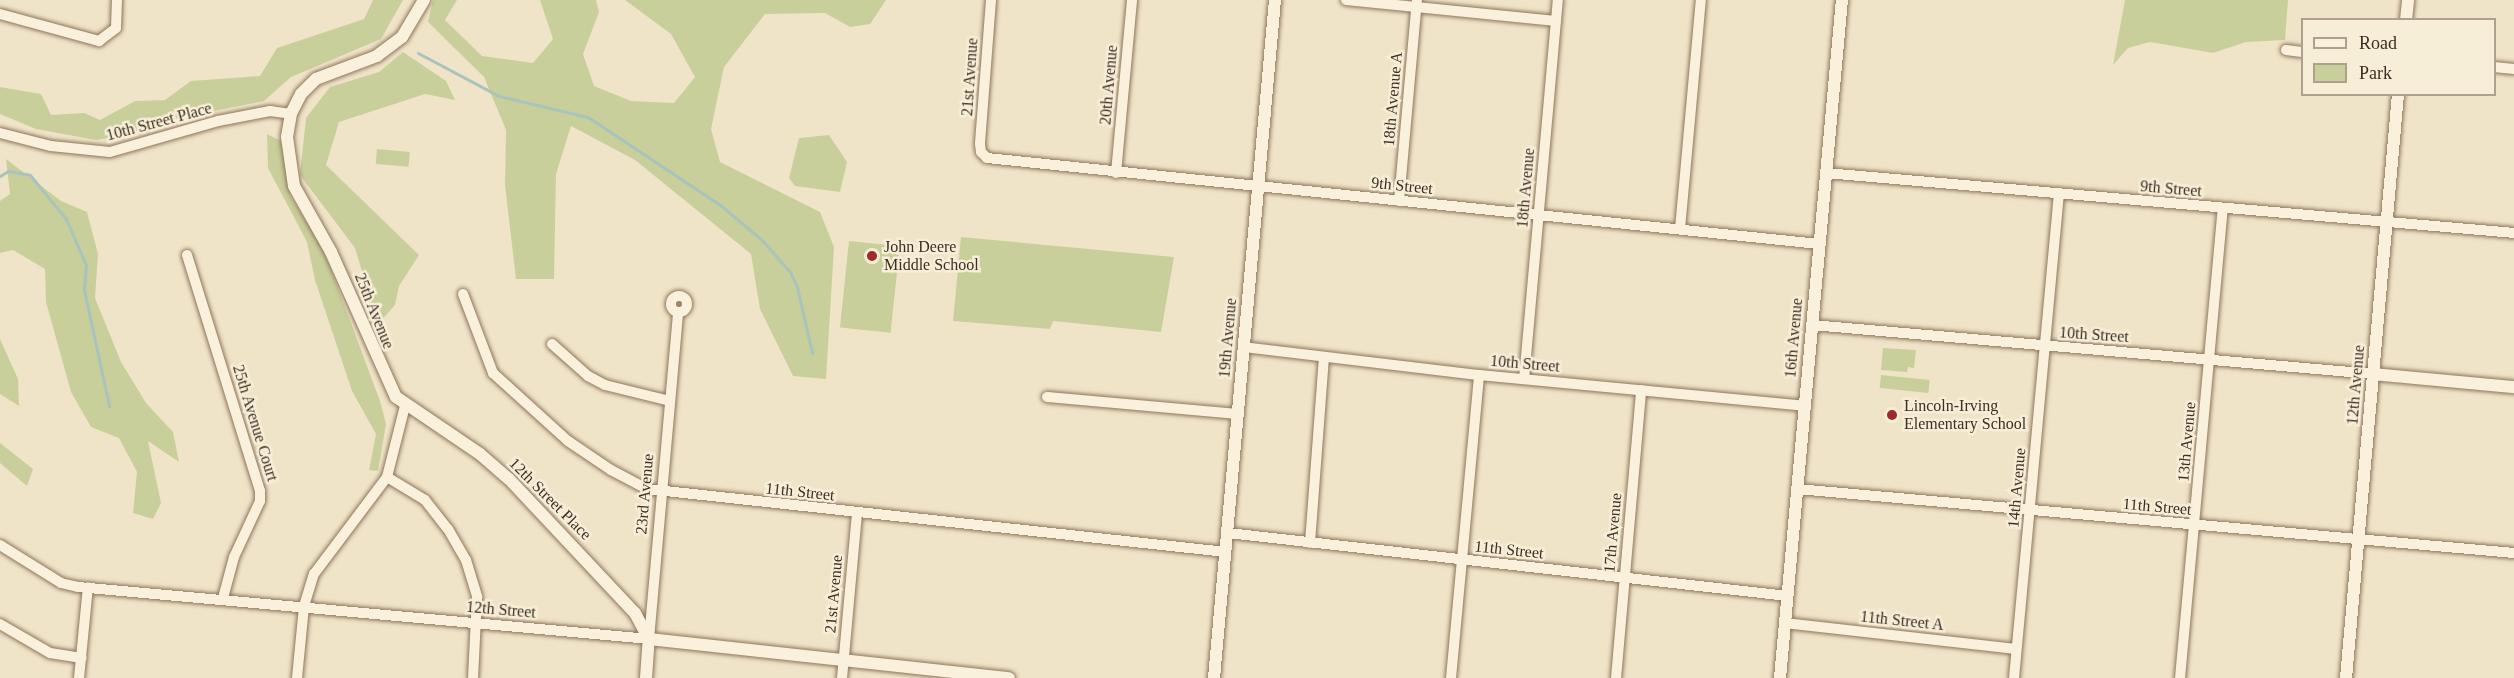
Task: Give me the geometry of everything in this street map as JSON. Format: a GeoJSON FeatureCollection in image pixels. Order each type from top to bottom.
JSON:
{"type":"FeatureCollection","features":[{"type":"Feature","properties":{"kind":"street"},"geometry":{"type":"LineString","coordinates":[[0,14],[91,41],[111,35],[116,28],[117,0]]}},
{"type":"Feature","properties":{"kind":"street","name":"25th Avenue"},"geometry":{"type":"LineString","coordinates":[[405,406],[387,385],[350,291],[294,186],[287,149],[291,114],[302,94],[316,79],[377,56],[402,37],[424,0]]}},
{"type":"Feature","properties":{"kind":"street","name":"21st Avenue"},"geometry":{"type":"LineString","coordinates":[[982,155],[980,144],[991,0]]}},
{"type":"Feature","properties":{"kind":"street","name":"20th Avenue"},"geometry":{"type":"LineString","coordinates":[[1116,173],[1132,0]]}},
{"type":"Feature","properties":{"kind":"street","name":"19th Avenue"},"geometry":{"type":"LineString","coordinates":[[1215,678],[1275,0]]}},
{"type":"Feature","properties":{"kind":"street"},"geometry":{"type":"LineString","coordinates":[[1346,0],[1417,4],[1556,21]]}},
{"type":"Feature","properties":{"kind":"street","name":"18th Avenue"},"geometry":{"type":"LineString","coordinates":[[1524,379],[1558,0]]}},
{"type":"Feature","properties":{"kind":"street"},"geometry":{"type":"LineString","coordinates":[[1680,229],[1701,0]]}},
{"type":"Feature","properties":{"kind":"street","name":"16th Avenue"},"geometry":{"type":"LineString","coordinates":[[1780,678],[1842,0]]}},
{"type":"Feature","properties":{"kind":"street"},"geometry":{"type":"LineString","coordinates":[[2406,18],[2408,0]]}},
{"type":"Feature","properties":{"kind":"street","name":"18th Avenue A"},"geometry":{"type":"LineString","coordinates":[[1399,201],[1417,4]]}},
{"type":"Feature","properties":{"kind":"street"},"geometry":{"type":"LineString","coordinates":[[2286,50],[2301,52]]}},
{"type":"Feature","properties":{"kind":"street"},"geometry":{"type":"LineString","coordinates":[[2496,68],[2514,69]]}},
{"type":"Feature","properties":{"kind":"street","name":"12th Avenue"},"geometry":{"type":"LineString","coordinates":[[2346,678],[2398,96]]}},
{"type":"Feature","properties":{"kind":"street","name":"10th Street Place"},"geometry":{"type":"LineString","coordinates":[[0,133],[51,146],[110,152],[218,121],[270,111],[291,114]]}},
{"type":"Feature","properties":{"kind":"street","name":"9th Street"},"geometry":{"type":"LineString","coordinates":[[982,155],[1116,173],[1819,244]]}},
{"type":"Feature","properties":{"kind":"street","name":"9th Street"},"geometry":{"type":"LineString","coordinates":[[1826,173],[2514,233]]}},
{"type":"Feature","properties":{"kind":"street","name":"14th Avenue"},"geometry":{"type":"LineString","coordinates":[[2014,678],[2059,194]]}},
{"type":"Feature","properties":{"kind":"street","name":"13th Avenue"},"geometry":{"type":"LineString","coordinates":[[2180,678],[2223,209]]}},
{"type":"Feature","properties":{"kind":"street","name":"25th Avenue Court"},"geometry":{"type":"LineString","coordinates":[[187,255],[260,491],[260,501],[234,557],[223,598]]}},
{"type":"Feature","properties":{"kind":"street","name":"11th Street"},"geometry":{"type":"LineString","coordinates":[[463,294],[483,355],[493,373],[515,395],[593,460],[662,492],[1226,552]]}},
{"type":"Feature","properties":{"kind":"street","name":"23rd Avenue"},"geometry":{"type":"LineString","coordinates":[[646,678],[678,313]]}},
{"type":"Feature","properties":{"kind":"street","name":"10th Street"},"geometry":{"type":"LineString","coordinates":[[1812,325],[2373,374]]}},
{"type":"Feature","properties":{"kind":"street"},"geometry":{"type":"LineString","coordinates":[[552,344],[588,376],[605,385],[670,401]]}},
{"type":"Feature","properties":{"kind":"street","name":"10th Street"},"geometry":{"type":"LineString","coordinates":[[1243,347],[1479,375],[1805,406]]}},
{"type":"Feature","properties":{"kind":"street"},"geometry":{"type":"LineString","coordinates":[[1310,543],[1324,358]]}},
{"type":"Feature","properties":{"kind":"street"},"geometry":{"type":"LineString","coordinates":[[2373,374],[2514,387]]}},
{"type":"Feature","properties":{"kind":"street"},"geometry":{"type":"LineString","coordinates":[[1451,678],[1479,375]]}},
{"type":"Feature","properties":{"kind":"street","name":"17th Avenue"},"geometry":{"type":"LineString","coordinates":[[1616,678],[1641,390]]}},
{"type":"Feature","properties":{"kind":"street"},"geometry":{"type":"LineString","coordinates":[[1047,397],[1238,414]]}},
{"type":"Feature","properties":{"kind":"street"},"geometry":{"type":"LineString","coordinates":[[297,678],[304,606],[322,560],[387,477],[405,406]]}},
{"type":"Feature","properties":{"kind":"street","name":"12th Street Place"},"geometry":{"type":"LineString","coordinates":[[405,406],[480,454],[509,479],[635,612],[649,639]]}},
{"type":"Feature","properties":{"kind":"street"},"geometry":{"type":"LineString","coordinates":[[387,477],[425,500],[448,529],[471,573],[477,597],[478,624],[473,678]]}},
{"type":"Feature","properties":{"kind":"street","name":"11th Street"},"geometry":{"type":"LineString","coordinates":[[1797,489],[2514,553]]}},
{"type":"Feature","properties":{"kind":"street","name":"21st Avenue"},"geometry":{"type":"LineString","coordinates":[[842,678],[857,513]]}},
{"type":"Feature","properties":{"kind":"street","name":"11th Street"},"geometry":{"type":"LineString","coordinates":[[1228,533],[1788,596]]}},
{"type":"Feature","properties":{"kind":"street","name":"12th Street"},"geometry":{"type":"LineString","coordinates":[[0,544],[62,583],[88,587],[649,639],[1009,678]]}},
{"type":"Feature","properties":{"kind":"street"},"geometry":{"type":"LineString","coordinates":[[79,678],[88,587]]}},
{"type":"Feature","properties":{"kind":"street","name":"11th Street A"},"geometry":{"type":"LineString","coordinates":[[1785,623],[2016,649]]}},
{"type":"Feature","properties":{"kind":"street"},"geometry":{"type":"LineString","coordinates":[[0,624],[50,653],[82,658]]}},
{"type":"Feature","properties":{"kind":"green space"},"geometry":{"type":"Polygon","coordinates":[[[373,0],[403,0],[381,39],[291,77],[264,101],[174,119],[141,133],[96,140],[36,129],[0,114],[0,87],[41,94],[51,115],[84,113],[100,120],[135,101],[165,100],[191,81],[260,76],[277,48],[364,19],[373,0]]]}},
{"type":"Feature","properties":{"kind":"green space"},"geometry":{"type":"Polygon","coordinates":[[[433,0],[457,0],[445,20],[482,56],[533,63],[553,39],[540,0],[596,0],[599,12],[583,54],[594,86],[631,101],[674,103],[695,77],[671,34],[625,0],[886,0],[870,24],[850,27],[825,13],[765,14],[724,67],[711,129],[720,162],[820,212],[834,247],[826,379],[793,376],[760,309],[751,254],[635,160],[571,126],[556,174],[554,279],[516,279],[505,185],[506,130],[484,77],[428,22],[433,0]]]}},
{"type":"Feature","properties":{"kind":"green space"},"geometry":{"type":"Polygon","coordinates":[[[2125,0],[2288,0],[2285,40],[2246,42],[2213,53],[2150,42],[2128,48],[2113,65],[2125,0]]]}},
{"type":"Feature","properties":{"kind":"green space"},"geometry":{"type":"Polygon","coordinates":[[[403,52],[446,81],[455,100],[425,94],[339,122],[326,165],[419,255],[399,286],[395,305],[378,324],[355,248],[300,175],[306,118],[330,87],[379,72],[403,52]]]}},
{"type":"Feature","properties":{"kind":"green space"},"geometry":{"type":"Polygon","coordinates":[[[267,134],[281,141],[290,196],[323,248],[380,401],[386,424],[378,471],[369,470],[376,434],[352,391],[315,280],[307,242],[268,168],[267,134]]]}},
{"type":"Feature","properties":{"kind":"green space"},"geometry":{"type":"Polygon","coordinates":[[[829,135],[847,162],[840,192],[795,186],[789,178],[799,138],[829,135]]]}},
{"type":"Feature","properties":{"kind":"green space"},"geometry":{"type":"Polygon","coordinates":[[[377,149],[410,152],[409,167],[376,164],[377,149]]]}},
{"type":"Feature","properties":{"kind":"green space"},"geometry":{"type":"Polygon","coordinates":[[[6,159],[61,201],[87,212],[98,254],[95,298],[121,362],[146,403],[173,432],[179,462],[148,441],[161,503],[153,519],[133,513],[137,472],[119,438],[91,427],[71,392],[46,302],[45,269],[13,250],[0,253],[0,201],[10,194],[6,159]]]}},
{"type":"Feature","properties":{"kind":"green space"},"geometry":{"type":"Polygon","coordinates":[[[961,237],[1174,257],[1161,332],[1053,321],[1050,329],[953,321],[961,237]]]}},
{"type":"Feature","properties":{"kind":"green space"},"geometry":{"type":"Polygon","coordinates":[[[849,241],[900,246],[891,333],[840,328],[849,241]]]}},
{"type":"Feature","properties":{"kind":"green space"},"geometry":{"type":"Polygon","coordinates":[[[0,339],[18,379],[19,406],[0,394],[0,339]]]}},
{"type":"Feature","properties":{"kind":"green space"},"geometry":{"type":"Polygon","coordinates":[[[1883,348],[1916,350],[1914,368],[1908,367],[1907,372],[1881,370],[1883,348]]]}},
{"type":"Feature","properties":{"kind":"green space"},"geometry":{"type":"Polygon","coordinates":[[[1881,375],[1930,380],[1928,393],[1880,388],[1881,375]]]}},
{"type":"Feature","properties":{"kind":"green space"},"geometry":{"type":"Polygon","coordinates":[[[0,443],[33,469],[27,486],[0,463],[0,443]]]}},
{"type":"Feature","properties":{"kind":"waterway"},"geometry":{"type":"LineString","coordinates":[[418,53],[499,96],[588,117],[719,204],[762,240],[790,272],[797,287],[812,353]]}},
{"type":"Feature","properties":{"kind":"waterway"},"geometry":{"type":"LineString","coordinates":[[0,176],[8,171],[30,175],[66,219],[86,265],[84,290],[109,406]]}},
{"type":"Feature","properties":{"kind":"place","name":"John Deere Middle School"},"geometry":{"type":"Point","coordinates":[872,256]}},
{"type":"Feature","properties":{"kind":"place","name":"Lincoln-Irving Elementary School"},"geometry":{"type":"Point","coordinates":[1892,415]}}]}
